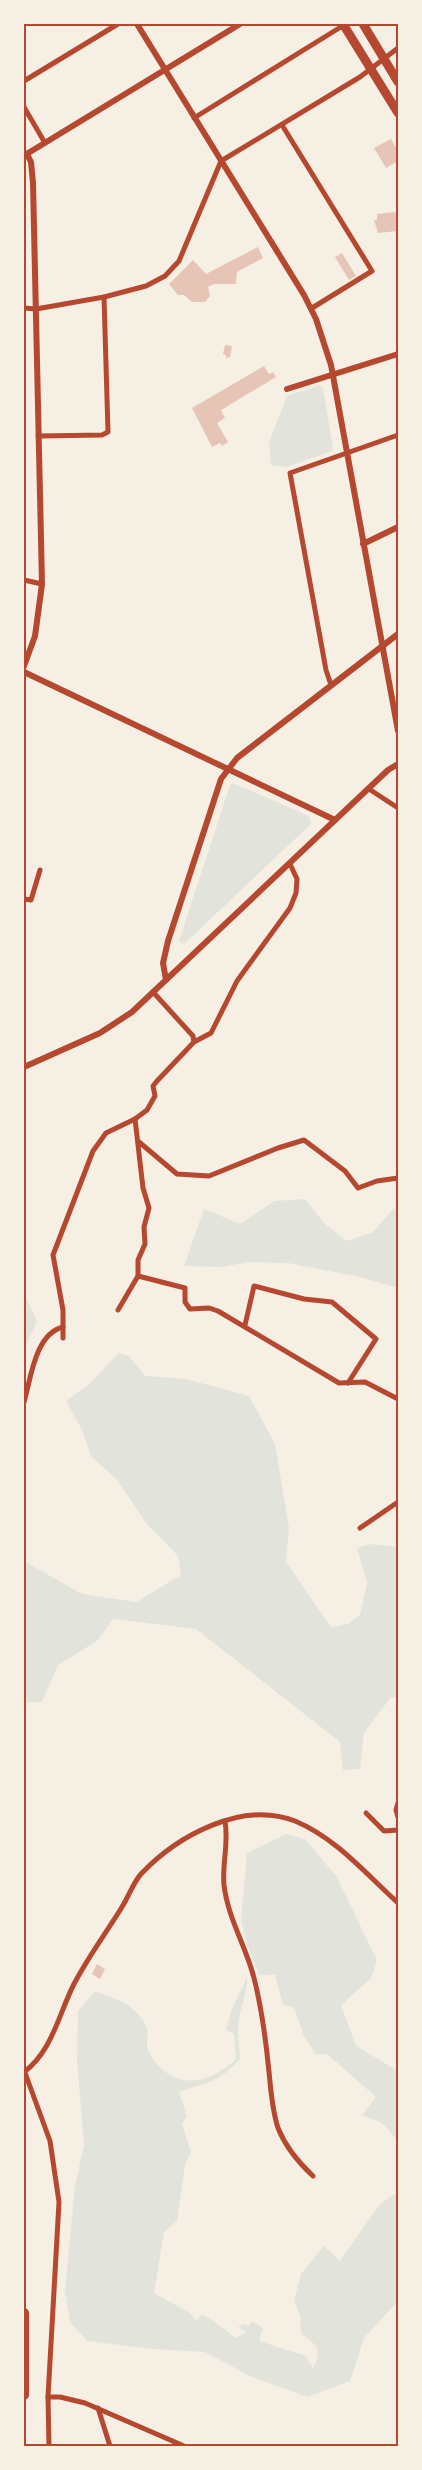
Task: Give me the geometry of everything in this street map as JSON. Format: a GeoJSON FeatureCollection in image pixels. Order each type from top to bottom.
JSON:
{"type":"FeatureCollection","features":[{"type":"Feature","properties":{"kind":"highway"},"geometry":{"type":"LineString","coordinates":[[24,2313],[24,2395]]}},
{"type":"Feature","properties":{"kind":"main road"},"geometry":{"type":"LineString","coordinates":[[343,24],[398,113]]}},
{"type":"Feature","properties":{"kind":"main road"},"geometry":{"type":"LineString","coordinates":[[363,24],[398,82]]}},
{"type":"Feature","properties":{"kind":"street"},"geometry":{"type":"LineString","coordinates":[[24,81],[118,24]]}},
{"type":"Feature","properties":{"kind":"street"},"geometry":{"type":"LineString","coordinates":[[137,24],[312,308],[326,347],[332,374],[398,732]]}},
{"type":"Feature","properties":{"kind":"street"},"geometry":{"type":"LineString","coordinates":[[24,666],[35,636],[42,584],[33,183],[31,162],[25,155],[240,24]]}},
{"type":"Feature","properties":{"kind":"street"},"geometry":{"type":"LineString","coordinates":[[194,118],[343,24]]}},
{"type":"Feature","properties":{"kind":"street"},"geometry":{"type":"LineString","coordinates":[[24,308],[36,309],[104,297],[146,286],[164,276],[179,261],[221,161],[372,69],[398,48]]}},
{"type":"Feature","properties":{"kind":"street"},"geometry":{"type":"LineString","coordinates":[[24,107],[45,142]]}},
{"type":"Feature","properties":{"kind":"street"},"geometry":{"type":"LineString","coordinates":[[282,125],[372,272],[312,308]]}},
{"type":"Feature","properties":{"kind":"street"},"geometry":{"type":"LineString","coordinates":[[38,436],[102,435],[108,432],[104,297]]}},
{"type":"Feature","properties":{"kind":"street"},"geometry":{"type":"LineString","coordinates":[[287,389],[398,354]]}},
{"type":"Feature","properties":{"kind":"street"},"geometry":{"type":"LineString","coordinates":[[331,685],[326,670],[290,473],[398,435]]}},
{"type":"Feature","properties":{"kind":"street"},"geometry":{"type":"LineString","coordinates":[[364,544],[398,527]]}},
{"type":"Feature","properties":{"kind":"street"},"geometry":{"type":"LineString","coordinates":[[24,580],[42,584]]}},
{"type":"Feature","properties":{"kind":"street"},"geometry":{"type":"LineString","coordinates":[[166,980],[163,963],[168,941],[221,779],[227,768],[237,758],[398,634]]}},
{"type":"Feature","properties":{"kind":"street"},"geometry":{"type":"LineString","coordinates":[[24,672],[335,820]]}},
{"type":"Feature","properties":{"kind":"street"},"geometry":{"type":"LineString","coordinates":[[24,1067],[108,1028],[132,1012],[388,770],[398,764]]}},
{"type":"Feature","properties":{"kind":"street"},"geometry":{"type":"LineString","coordinates":[[369,789],[398,808]]}},
{"type":"Feature","properties":{"kind":"street"},"geometry":{"type":"LineString","coordinates":[[63,1338],[62,1310],[52,1255],[93,1150],[106,1133],[135,1119],[147,1110],[154,1099],[153,1086],[157,1081],[194,1042],[211,1033],[237,981],[290,908],[296,893],[297,878],[290,864]]}},
{"type":"Feature","properties":{"kind":"street"},"geometry":{"type":"LineString","coordinates":[[24,899],[31,900],[40,870]]}},
{"type":"Feature","properties":{"kind":"street"},"geometry":{"type":"LineString","coordinates":[[153,992],[193,1036],[194,1042]]}},
{"type":"Feature","properties":{"kind":"street"},"geometry":{"type":"LineString","coordinates":[[118,1310],[138,1276],[138,1260],[145,1244],[144,1227],[148,1208],[143,1188],[135,1119]]}},
{"type":"Feature","properties":{"kind":"street"},"geometry":{"type":"LineString","coordinates":[[139,1142],[177,1174],[184,1176],[209,1176],[262,1154],[304,1140],[345,1171],[358,1188],[377,1181],[398,1178]]}},
{"type":"Feature","properties":{"kind":"street"},"geometry":{"type":"LineString","coordinates":[[138,1276],[185,1288],[185,1302],[190,1309],[209,1308],[245,1325],[339,1383],[365,1382],[398,1399]]}},
{"type":"Feature","properties":{"kind":"street"},"geometry":{"type":"LineString","coordinates":[[245,1325],[254,1286],[304,1299],[336,1304],[376,1339],[348,1383]]}},
{"type":"Feature","properties":{"kind":"street"},"geometry":{"type":"LineString","coordinates":[[24,1402],[42,1343],[55,1329],[63,1327]]}},
{"type":"Feature","properties":{"kind":"street"},"geometry":{"type":"LineString","coordinates":[[360,1528],[398,1502]]}},
{"type":"Feature","properties":{"kind":"street"},"geometry":{"type":"LineString","coordinates":[[398,1803],[396,1810],[398,1817]]}},
{"type":"Feature","properties":{"kind":"street"},"geometry":{"type":"LineString","coordinates":[[366,1813],[384,1831],[398,1830]]}},
{"type":"Feature","properties":{"kind":"street"},"geometry":{"type":"LineString","coordinates":[[49,2446],[48,2397],[59,2202],[50,2141],[24,2071],[48,2045],[65,2001],[84,1964],[123,1905],[136,1881],[156,1861],[189,1837],[225,1821],[240,1817],[270,1814],[296,1822],[332,1842],[352,1858],[398,1903]]}},
{"type":"Feature","properties":{"kind":"street"},"geometry":{"type":"LineString","coordinates":[[225,1821],[228,1836],[224,1876],[226,1899],[236,1935],[255,1981],[274,2115],[292,2154],[314,2176]]}},
{"type":"Feature","properties":{"kind":"street"},"geometry":{"type":"LineString","coordinates":[[48,2397],[60,2396],[98,2408],[184,2446]]}},
{"type":"Feature","properties":{"kind":"street"},"geometry":{"type":"LineString","coordinates":[[98,2408],[110,2446]]}},
{"type":"Feature","properties":{"kind":"shaded area"},"geometry":{"type":"Polygon","coordinates":[[[320,385],[323,388],[333,447],[332,451],[287,467],[271,465],[269,442],[287,396],[320,385]]]}},
{"type":"Feature","properties":{"kind":"shaded area"},"geometry":{"type":"Polygon","coordinates":[[[233,783],[309,816],[311,824],[184,944],[179,941],[230,785],[233,783]]]}},
{"type":"Feature","properties":{"kind":"shaded area"},"geometry":{"type":"Polygon","coordinates":[[[305,1199],[325,1224],[347,1241],[373,1232],[395,1207],[398,1208],[398,1288],[360,1277],[288,1263],[248,1262],[222,1267],[184,1266],[204,1209],[240,1224],[274,1201],[305,1199]]]}},
{"type":"Feature","properties":{"kind":"shaded area"},"geometry":{"type":"Polygon","coordinates":[[[24,1293],[37,1321],[24,1350],[24,1293]]]}},
{"type":"Feature","properties":{"kind":"shaded area"},"geometry":{"type":"Polygon","coordinates":[[[119,1353],[129,1356],[145,1376],[186,1379],[249,1396],[275,1444],[289,1528],[286,1562],[331,1627],[348,1624],[360,1615],[367,1583],[357,1548],[370,1544],[394,1547],[398,1544],[398,1698],[391,1697],[364,1733],[360,1769],[343,1770],[340,1742],[196,1629],[113,1619],[97,1641],[58,1665],[42,1702],[24,1703],[24,1561],[82,1594],[136,1602],[181,1575],[178,1556],[147,1524],[117,1480],[91,1456],[82,1430],[66,1401],[89,1384],[119,1353]]]}},
{"type":"Feature","properties":{"kind":"shaded area"},"geometry":{"type":"Polygon","coordinates":[[[286,1834],[305,1839],[336,1876],[377,1960],[371,1978],[341,2005],[356,2046],[398,2071],[398,2141],[382,2123],[362,2115],[376,2097],[327,2054],[316,2054],[304,2037],[294,2007],[283,2005],[275,1975],[259,1975],[247,1944],[241,1920],[247,1853],[286,1834]]]}},
{"type":"Feature","properties":{"kind":"shaded area"},"geometry":{"type":"Polygon","coordinates":[[[247,1977],[238,2024],[240,2059],[219,2077],[179,2092],[187,2116],[182,2124],[191,2152],[185,2165],[177,2221],[164,2232],[154,2293],[190,2313],[196,2321],[202,2315],[236,2338],[246,2332],[238,2328],[242,2324],[249,2326],[252,2321],[263,2328],[259,2341],[306,2356],[313,2368],[318,2356],[317,2348],[301,2334],[300,2315],[294,2301],[301,2274],[324,2246],[340,2261],[380,2204],[398,2192],[398,2301],[364,2338],[350,2381],[307,2397],[250,2376],[205,2352],[153,2349],[87,2341],[70,2322],[65,2291],[75,2186],[84,2145],[77,2060],[78,2011],[95,1991],[124,2003],[135,2010],[144,2021],[147,2030],[148,2050],[164,2071],[173,2077],[183,2080],[202,2079],[219,2072],[236,2059],[234,2034],[226,2030],[232,2009],[247,1977]]]}},
{"type":"Feature","properties":{"kind":"building"},"geometry":{"type":"Polygon","coordinates":[[[391,139],[398,152],[398,161],[386,168],[374,148],[391,139]]]}},
{"type":"Feature","properties":{"kind":"building"},"geometry":{"type":"Polygon","coordinates":[[[395,212],[397,214],[398,231],[378,233],[374,220],[377,220],[377,214],[395,212]]]}},
{"type":"Feature","properties":{"kind":"building"},"geometry":{"type":"Polygon","coordinates":[[[258,247],[263,258],[237,272],[236,284],[214,284],[208,287],[210,296],[205,302],[192,302],[184,295],[178,295],[169,284],[193,260],[206,274],[258,247]]]}},
{"type":"Feature","properties":{"kind":"building"},"geometry":{"type":"Polygon","coordinates":[[[342,253],[356,276],[349,280],[335,257],[342,253]]]}},
{"type":"Feature","properties":{"kind":"building"},"geometry":{"type":"Polygon","coordinates":[[[225,345],[232,346],[230,357],[226,358],[226,355],[223,354],[225,345]]]}},
{"type":"Feature","properties":{"kind":"building"},"geometry":{"type":"Polygon","coordinates":[[[264,366],[269,374],[273,372],[276,377],[221,410],[225,418],[217,423],[228,442],[222,446],[220,443],[212,447],[192,408],[264,366]]]}},
{"type":"Feature","properties":{"kind":"building"},"geometry":{"type":"Polygon","coordinates":[[[97,1964],[105,1969],[100,1979],[92,1974],[97,1964]]]}}]}
